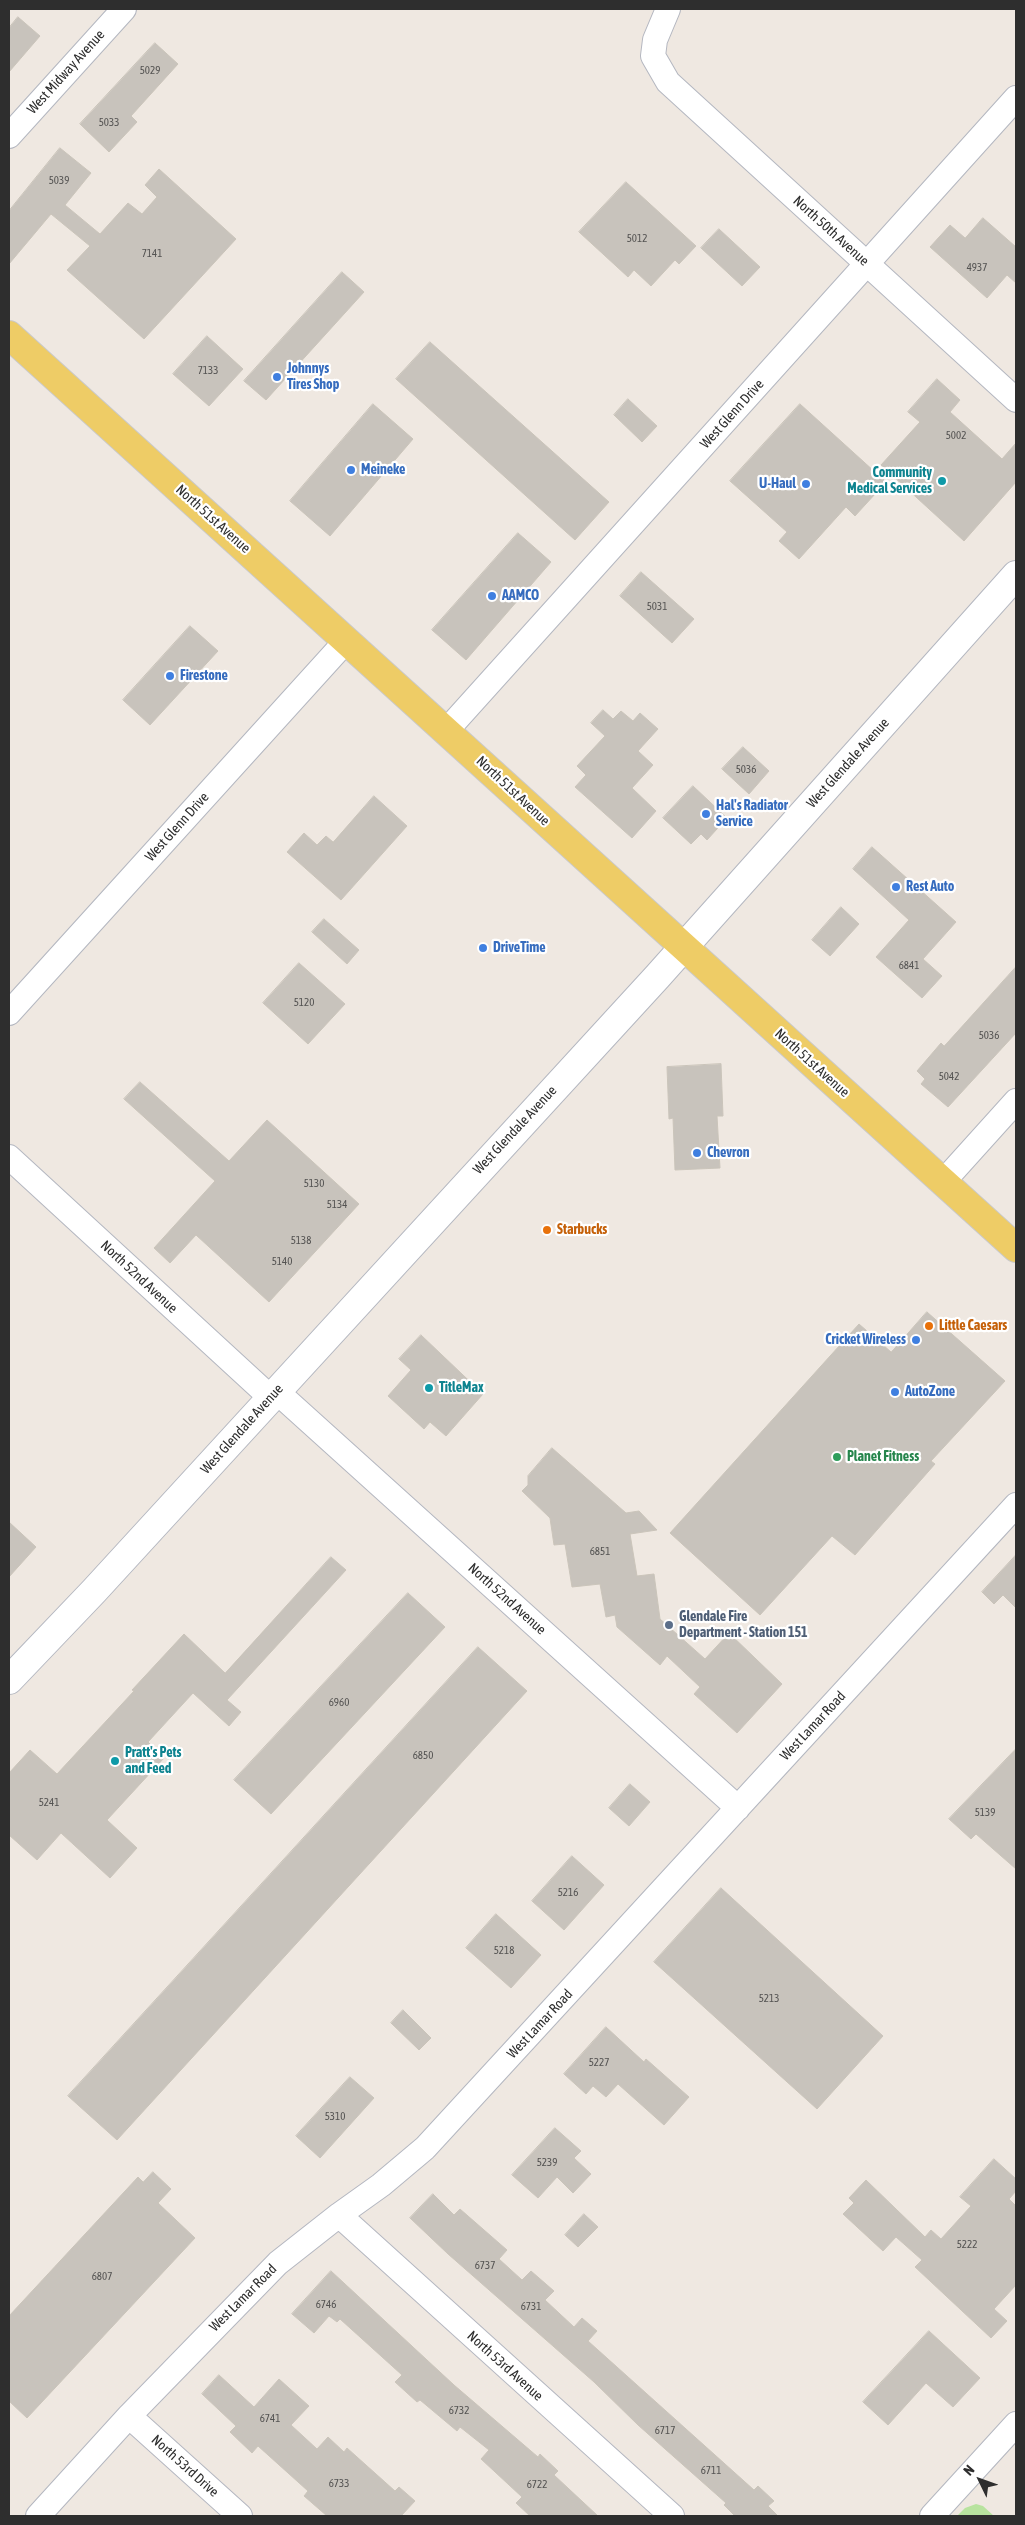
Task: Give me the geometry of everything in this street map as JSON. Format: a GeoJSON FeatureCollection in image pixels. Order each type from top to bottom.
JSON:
{"type":"FeatureCollection","features":[{"type":"Feature","properties":{"kind":"main road","name":"North 51st Avenue"},"geometry":{"type":"LineString","coordinates":[[9,335],[346,641],[447,730],[1016,1248]]}},
{"type":"Feature","properties":{"kind":"main road","name":"West Glendale Avenue"},"geometry":{"type":"LineString","coordinates":[[9,1680],[94,1591],[684,947],[1016,575]]}},
{"type":"Feature","properties":{"kind":"street","name":"West Midway Avenue"},"geometry":{"type":"LineString","coordinates":[[9,136],[124,9]]}},
{"type":"Feature","properties":{"kind":"street","name":"North 50th Avenue"},"geometry":{"type":"LineString","coordinates":[[668,9],[655,40],[653,56],[668,82],[1016,400]]}},
{"type":"Feature","properties":{"kind":"street","name":"West Glenn Drive"},"geometry":{"type":"LineString","coordinates":[[447,730],[1016,98]]}},
{"type":"Feature","properties":{"kind":"street","name":"West Glenn Drive"},"geometry":{"type":"LineString","coordinates":[[9,1013],[346,641]]}},
{"type":"Feature","properties":{"kind":"street"},"geometry":{"type":"LineString","coordinates":[[943,1182],[1016,1101]]}},
{"type":"Feature","properties":{"kind":"street","name":"North 52nd Avenue"},"geometry":{"type":"LineString","coordinates":[[9,1157],[738,1808]]}},
{"type":"Feature","properties":{"kind":"street","name":"West Lamar Road"},"geometry":{"type":"LineString","coordinates":[[38,2516],[129,2416],[278,2263],[338,2215],[381,2185],[425,2148],[1016,1505]]}},
{"type":"Feature","properties":{"kind":"street","name":"North 53rd Avenue"},"geometry":{"type":"LineString","coordinates":[[338,2215],[672,2516]]}},
{"type":"Feature","properties":{"kind":"street","name":"North 53rd Drive"},"geometry":{"type":"LineString","coordinates":[[129,2416],[240,2516]]}},
{"type":"Feature","properties":{"kind":"street"},"geometry":{"type":"LineString","coordinates":[[932,2516],[1016,2424]]}},
{"type":"Feature","properties":{"kind":"green space"},"geometry":{"type":"Polygon","coordinates":[[[976,2504],[983,2506],[994,2516],[957,2516],[965,2508],[976,2504]]]}},
{"type":"Feature","properties":{"kind":"building"},"geometry":{"type":"Polygon","coordinates":[[[18,17],[40,36],[9,72],[9,28],[18,17]]]}},
{"type":"Feature","properties":{"kind":"building"},"geometry":{"type":"Polygon","coordinates":[[[155,43],[178,64],[131,116],[137,122],[109,152],[80,124],[155,43]]]}},
{"type":"Feature","properties":{"kind":"building"},"geometry":{"type":"Polygon","coordinates":[[[60,148],[91,173],[65,205],[100,234],[128,203],[142,214],[157,197],[145,185],[159,169],[236,239],[144,339],[67,270],[90,246],[51,214],[9,264],[9,211],[60,148]]]}},
{"type":"Feature","properties":{"kind":"building"},"geometry":{"type":"Polygon","coordinates":[[[626,182],[696,246],[679,264],[675,260],[651,286],[634,270],[628,277],[579,232],[626,182]]]}},
{"type":"Feature","properties":{"kind":"building"},"geometry":{"type":"Polygon","coordinates":[[[983,218],[1016,247],[1016,283],[1007,275],[987,298],[930,247],[950,225],[965,238],[983,218]]]}},
{"type":"Feature","properties":{"kind":"building"},"geometry":{"type":"Polygon","coordinates":[[[719,229],[760,267],[742,286],[701,248],[719,229]]]}},
{"type":"Feature","properties":{"kind":"building"},"geometry":{"type":"Polygon","coordinates":[[[342,272],[364,292],[266,400],[244,381],[342,272]]]}},
{"type":"Feature","properties":{"kind":"building"},"geometry":{"type":"Polygon","coordinates":[[[207,336],[243,369],[209,406],[173,374],[207,336]]]}},
{"type":"Feature","properties":{"kind":"building"},"geometry":{"type":"Polygon","coordinates":[[[430,342],[609,502],[575,540],[396,379],[430,342]]]}},
{"type":"Feature","properties":{"kind":"building","name":"Community Medical Services"},"geometry":{"type":"Polygon","coordinates":[[[937,379],[960,400],[950,412],[1002,459],[1016,443],[1016,482],[964,541],[881,465],[920,422],[908,412],[937,379]]]}},
{"type":"Feature","properties":{"kind":"building"},"geometry":{"type":"Polygon","coordinates":[[[628,399],[657,426],[642,442],[614,415],[628,399]]]}},
{"type":"Feature","properties":{"kind":"building","name":"Meineke"},"geometry":{"type":"Polygon","coordinates":[[[373,404],[413,439],[330,536],[290,501],[373,404]]]}},
{"type":"Feature","properties":{"kind":"building","name":"U-Haul"},"geometry":{"type":"Polygon","coordinates":[[[800,404],[886,482],[855,516],[846,507],[799,559],[779,541],[787,532],[730,481],[800,404]]]}},
{"type":"Feature","properties":{"kind":"building","name":"AAMCO"},"geometry":{"type":"Polygon","coordinates":[[[518,533],[551,562],[466,660],[432,630],[518,533]]]}},
{"type":"Feature","properties":{"kind":"building"},"geometry":{"type":"Polygon","coordinates":[[[641,572],[694,619],[672,643],[620,596],[641,572]]]}},
{"type":"Feature","properties":{"kind":"building","name":"Firestone"},"geometry":{"type":"Polygon","coordinates":[[[190,626],[218,651],[150,725],[123,700],[190,626]]]}},
{"type":"Feature","properties":{"kind":"building"},"geometry":{"type":"Polygon","coordinates":[[[603,710],[613,719],[621,711],[633,721],[640,713],[658,729],[638,751],[653,765],[632,788],[656,811],[632,838],[575,787],[586,775],[577,766],[605,736],[591,723],[603,710]]]}},
{"type":"Feature","properties":{"kind":"building"},"geometry":{"type":"Polygon","coordinates":[[[743,747],[769,771],[749,794],[722,769],[743,747]]]}},
{"type":"Feature","properties":{"kind":"building"},"geometry":{"type":"Polygon","coordinates":[[[693,786],[727,818],[707,840],[701,834],[691,844],[663,818],[693,786]]]}},
{"type":"Feature","properties":{"kind":"building"},"geometry":{"type":"Polygon","coordinates":[[[374,796],[407,826],[341,900],[287,852],[304,833],[317,845],[326,836],[333,842],[374,796]]]}},
{"type":"Feature","properties":{"kind":"building"},"geometry":{"type":"Polygon","coordinates":[[[872,847],[956,922],[923,959],[942,976],[922,998],[876,957],[909,920],[853,869],[872,847]]]}},
{"type":"Feature","properties":{"kind":"building"},"geometry":{"type":"Polygon","coordinates":[[[841,907],[859,924],[830,956],[812,940],[841,907]]]}},
{"type":"Feature","properties":{"kind":"building"},"geometry":{"type":"Polygon","coordinates":[[[324,919],[359,950],[347,964],[312,932],[324,919]]]}},
{"type":"Feature","properties":{"kind":"building"},"geometry":{"type":"Polygon","coordinates":[[[299,963],[345,1004],[308,1044],[263,1003],[299,963]]]}},
{"type":"Feature","properties":{"kind":"building"},"geometry":{"type":"Polygon","coordinates":[[[1016,967],[1016,1033],[948,1107],[921,1084],[925,1079],[917,1071],[941,1043],[944,1046],[1016,967]]]}},
{"type":"Feature","properties":{"kind":"building"},"geometry":{"type":"Polygon","coordinates":[[[721,1064],[723,1116],[717,1116],[720,1168],[675,1170],[673,1118],[669,1119],[667,1067],[721,1064]]]}},
{"type":"Feature","properties":{"kind":"building"},"geometry":{"type":"Polygon","coordinates":[[[140,1082],[229,1161],[267,1120],[359,1204],[269,1302],[196,1235],[170,1263],[154,1248],[215,1181],[124,1099],[140,1082]]]}},
{"type":"Feature","properties":{"kind":"building"},"geometry":{"type":"Polygon","coordinates":[[[927,1312],[1005,1381],[931,1461],[935,1464],[855,1555],[832,1536],[760,1615],[670,1533],[859,1324],[891,1352],[927,1312]]]}},
{"type":"Feature","properties":{"kind":"building","name":"TitleMax"},"geometry":{"type":"Polygon","coordinates":[[[421,1335],[483,1394],[446,1436],[430,1422],[424,1429],[388,1396],[411,1370],[399,1359],[421,1335]]]}},
{"type":"Feature","properties":{"kind":"building","name":"Glendale Fire Department - Station 151"},"geometry":{"type":"Polygon","coordinates":[[[552,1448],[626,1513],[639,1511],[657,1530],[630,1534],[637,1576],[654,1574],[660,1619],[705,1659],[729,1633],[782,1684],[737,1733],[694,1694],[700,1687],[667,1656],[660,1665],[617,1627],[615,1615],[606,1617],[600,1584],[572,1587],[565,1544],[554,1545],[550,1518],[522,1491],[528,1485],[528,1476],[552,1448]]]}},
{"type":"Feature","properties":{"kind":"building"},"geometry":{"type":"Polygon","coordinates":[[[9,1522],[36,1547],[9,1577],[9,1522]]]}},
{"type":"Feature","properties":{"kind":"building"},"geometry":{"type":"Polygon","coordinates":[[[1016,1555],[1016,1608],[1003,1595],[994,1604],[982,1592],[1016,1555]]]}},
{"type":"Feature","properties":{"kind":"building"},"geometry":{"type":"Polygon","coordinates":[[[331,1557],[346,1570],[227,1700],[241,1712],[229,1726],[193,1693],[148,1742],[164,1758],[107,1820],[137,1848],[110,1878],[61,1833],[37,1860],[9,1835],[9,1773],[30,1750],[57,1774],[184,1634],[225,1673],[331,1557]]]}},
{"type":"Feature","properties":{"kind":"building"},"geometry":{"type":"Polygon","coordinates":[[[408,1593],[445,1627],[271,1814],[234,1780],[408,1593]]]}},
{"type":"Feature","properties":{"kind":"building"},"geometry":{"type":"Polygon","coordinates":[[[478,1647],[527,1691],[117,2140],[68,2096],[478,1647]]]}},
{"type":"Feature","properties":{"kind":"building"},"geometry":{"type":"Polygon","coordinates":[[[1016,1749],[1016,1869],[976,1834],[971,1839],[949,1819],[1016,1749]]]}},
{"type":"Feature","properties":{"kind":"building"},"geometry":{"type":"Polygon","coordinates":[[[630,1784],[650,1802],[629,1826],[609,1808],[630,1784]]]}},
{"type":"Feature","properties":{"kind":"building"},"geometry":{"type":"Polygon","coordinates":[[[572,1856],[604,1885],[564,1930],[532,1901],[572,1856]]]}},
{"type":"Feature","properties":{"kind":"building"},"geometry":{"type":"Polygon","coordinates":[[[721,1888],[883,2036],[817,2109],[654,1962],[721,1888]]]}},
{"type":"Feature","properties":{"kind":"building"},"geometry":{"type":"Polygon","coordinates":[[[496,1914],[541,1955],[511,1988],[466,1948],[496,1914]]]}},
{"type":"Feature","properties":{"kind":"building"},"geometry":{"type":"Polygon","coordinates":[[[403,2010],[431,2038],[419,2050],[391,2023],[403,2010]]]}},
{"type":"Feature","properties":{"kind":"building"},"geometry":{"type":"Polygon","coordinates":[[[606,2027],[644,2062],[646,2059],[689,2097],[664,2125],[618,2084],[606,2097],[593,2086],[586,2094],[564,2074],[606,2027]]]}},
{"type":"Feature","properties":{"kind":"building"},"geometry":{"type":"Polygon","coordinates":[[[350,2077],[374,2098],[320,2158],[296,2136],[350,2077]]]}},
{"type":"Feature","properties":{"kind":"building"},"geometry":{"type":"Polygon","coordinates":[[[555,2128],[581,2151],[574,2158],[591,2174],[573,2193],[557,2177],[538,2198],[512,2175],[555,2128]]]}},
{"type":"Feature","properties":{"kind":"building"},"geometry":{"type":"Polygon","coordinates":[[[994,2159],[1016,2179],[1016,2191],[1009,2199],[1016,2206],[1016,2285],[994,2309],[1007,2321],[991,2338],[915,2267],[922,2260],[896,2237],[883,2251],[843,2214],[854,2203],[849,2198],[866,2180],[925,2237],[931,2230],[941,2239],[971,2206],[960,2197],[994,2159]]]}},
{"type":"Feature","properties":{"kind":"building"},"geometry":{"type":"Polygon","coordinates":[[[153,2172],[171,2189],[158,2203],[195,2238],[27,2418],[9,2401],[9,2316],[138,2177],[143,2182],[153,2172]]]}},
{"type":"Feature","properties":{"kind":"building"},"geometry":{"type":"Polygon","coordinates":[[[433,2194],[454,2215],[460,2209],[507,2250],[499,2259],[522,2280],[531,2271],[554,2291],[545,2300],[574,2327],[582,2318],[597,2331],[588,2341],[754,2490],[758,2486],[774,2501],[768,2506],[778,2516],[735,2516],[724,2505],[726,2503],[638,2425],[594,2382],[448,2254],[410,2218],[433,2194]]]}},
{"type":"Feature","properties":{"kind":"building"},"geometry":{"type":"Polygon","coordinates":[[[584,2214],[598,2227],[578,2247],[565,2235],[584,2214]]]}},
{"type":"Feature","properties":{"kind":"building"},"geometry":{"type":"Polygon","coordinates":[[[331,2271],[454,2385],[538,2457],[540,2454],[558,2471],[554,2475],[598,2516],[530,2516],[516,2503],[522,2497],[481,2459],[489,2450],[460,2427],[457,2431],[420,2400],[417,2402],[395,2382],[402,2375],[340,2319],[337,2322],[329,2316],[314,2333],[292,2314],[331,2271]]]}},
{"type":"Feature","properties":{"kind":"building"},"geometry":{"type":"Polygon","coordinates":[[[929,2331],[980,2378],[953,2407],[926,2383],[888,2425],[863,2402],[929,2331]]]}},
{"type":"Feature","properties":{"kind":"building"},"geometry":{"type":"Polygon","coordinates":[[[219,2375],[254,2407],[279,2379],[309,2406],[291,2425],[317,2449],[328,2437],[344,2452],[347,2448],[395,2491],[399,2487],[415,2501],[401,2516],[327,2516],[304,2496],[308,2491],[258,2446],[252,2453],[230,2432],[236,2426],[202,2394],[219,2375]]]}},
{"type":"Feature","properties":{"kind":"place","name":"Johnnys Tires Shop"},"geometry":{"type":"Point","coordinates":[277,377]}},
{"type":"Feature","properties":{"kind":"place","name":"Meineke"},"geometry":{"type":"Point","coordinates":[351,470]}},
{"type":"Feature","properties":{"kind":"place","name":"Community Medical Services"},"geometry":{"type":"Point","coordinates":[942,481]}},
{"type":"Feature","properties":{"kind":"place","name":"U-Haul"},"geometry":{"type":"Point","coordinates":[806,484]}},
{"type":"Feature","properties":{"kind":"place","name":"AAMCO"},"geometry":{"type":"Point","coordinates":[492,596]}},
{"type":"Feature","properties":{"kind":"place","name":"Firestone"},"geometry":{"type":"Point","coordinates":[170,676]}},
{"type":"Feature","properties":{"kind":"place","name":"Hal's Radiator Service"},"geometry":{"type":"Point","coordinates":[706,814]}},
{"type":"Feature","properties":{"kind":"place","name":"Rest Auto"},"geometry":{"type":"Point","coordinates":[896,887]}},
{"type":"Feature","properties":{"kind":"place","name":"DriveTime"},"geometry":{"type":"Point","coordinates":[483,948]}},
{"type":"Feature","properties":{"kind":"place","name":"Chevron"},"geometry":{"type":"Point","coordinates":[697,1153]}},
{"type":"Feature","properties":{"kind":"place","name":"Starbucks"},"geometry":{"type":"Point","coordinates":[547,1230]}},
{"type":"Feature","properties":{"kind":"place","name":"Little Caesars"},"geometry":{"type":"Point","coordinates":[929,1326]}},
{"type":"Feature","properties":{"kind":"place","name":"Cricket Wireless"},"geometry":{"type":"Point","coordinates":[916,1340]}},
{"type":"Feature","properties":{"kind":"place","name":"TitleMax"},"geometry":{"type":"Point","coordinates":[429,1388]}},
{"type":"Feature","properties":{"kind":"place","name":"AutoZone"},"geometry":{"type":"Point","coordinates":[895,1392]}},
{"type":"Feature","properties":{"kind":"place","name":"Planet Fitness"},"geometry":{"type":"Point","coordinates":[837,1457]}},
{"type":"Feature","properties":{"kind":"place","name":"Glendale Fire Department - Station 151"},"geometry":{"type":"Point","coordinates":[669,1625]}},
{"type":"Feature","properties":{"kind":"place","name":"Pratt's Pets and Feed"},"geometry":{"type":"Point","coordinates":[115,1761]}}]}
